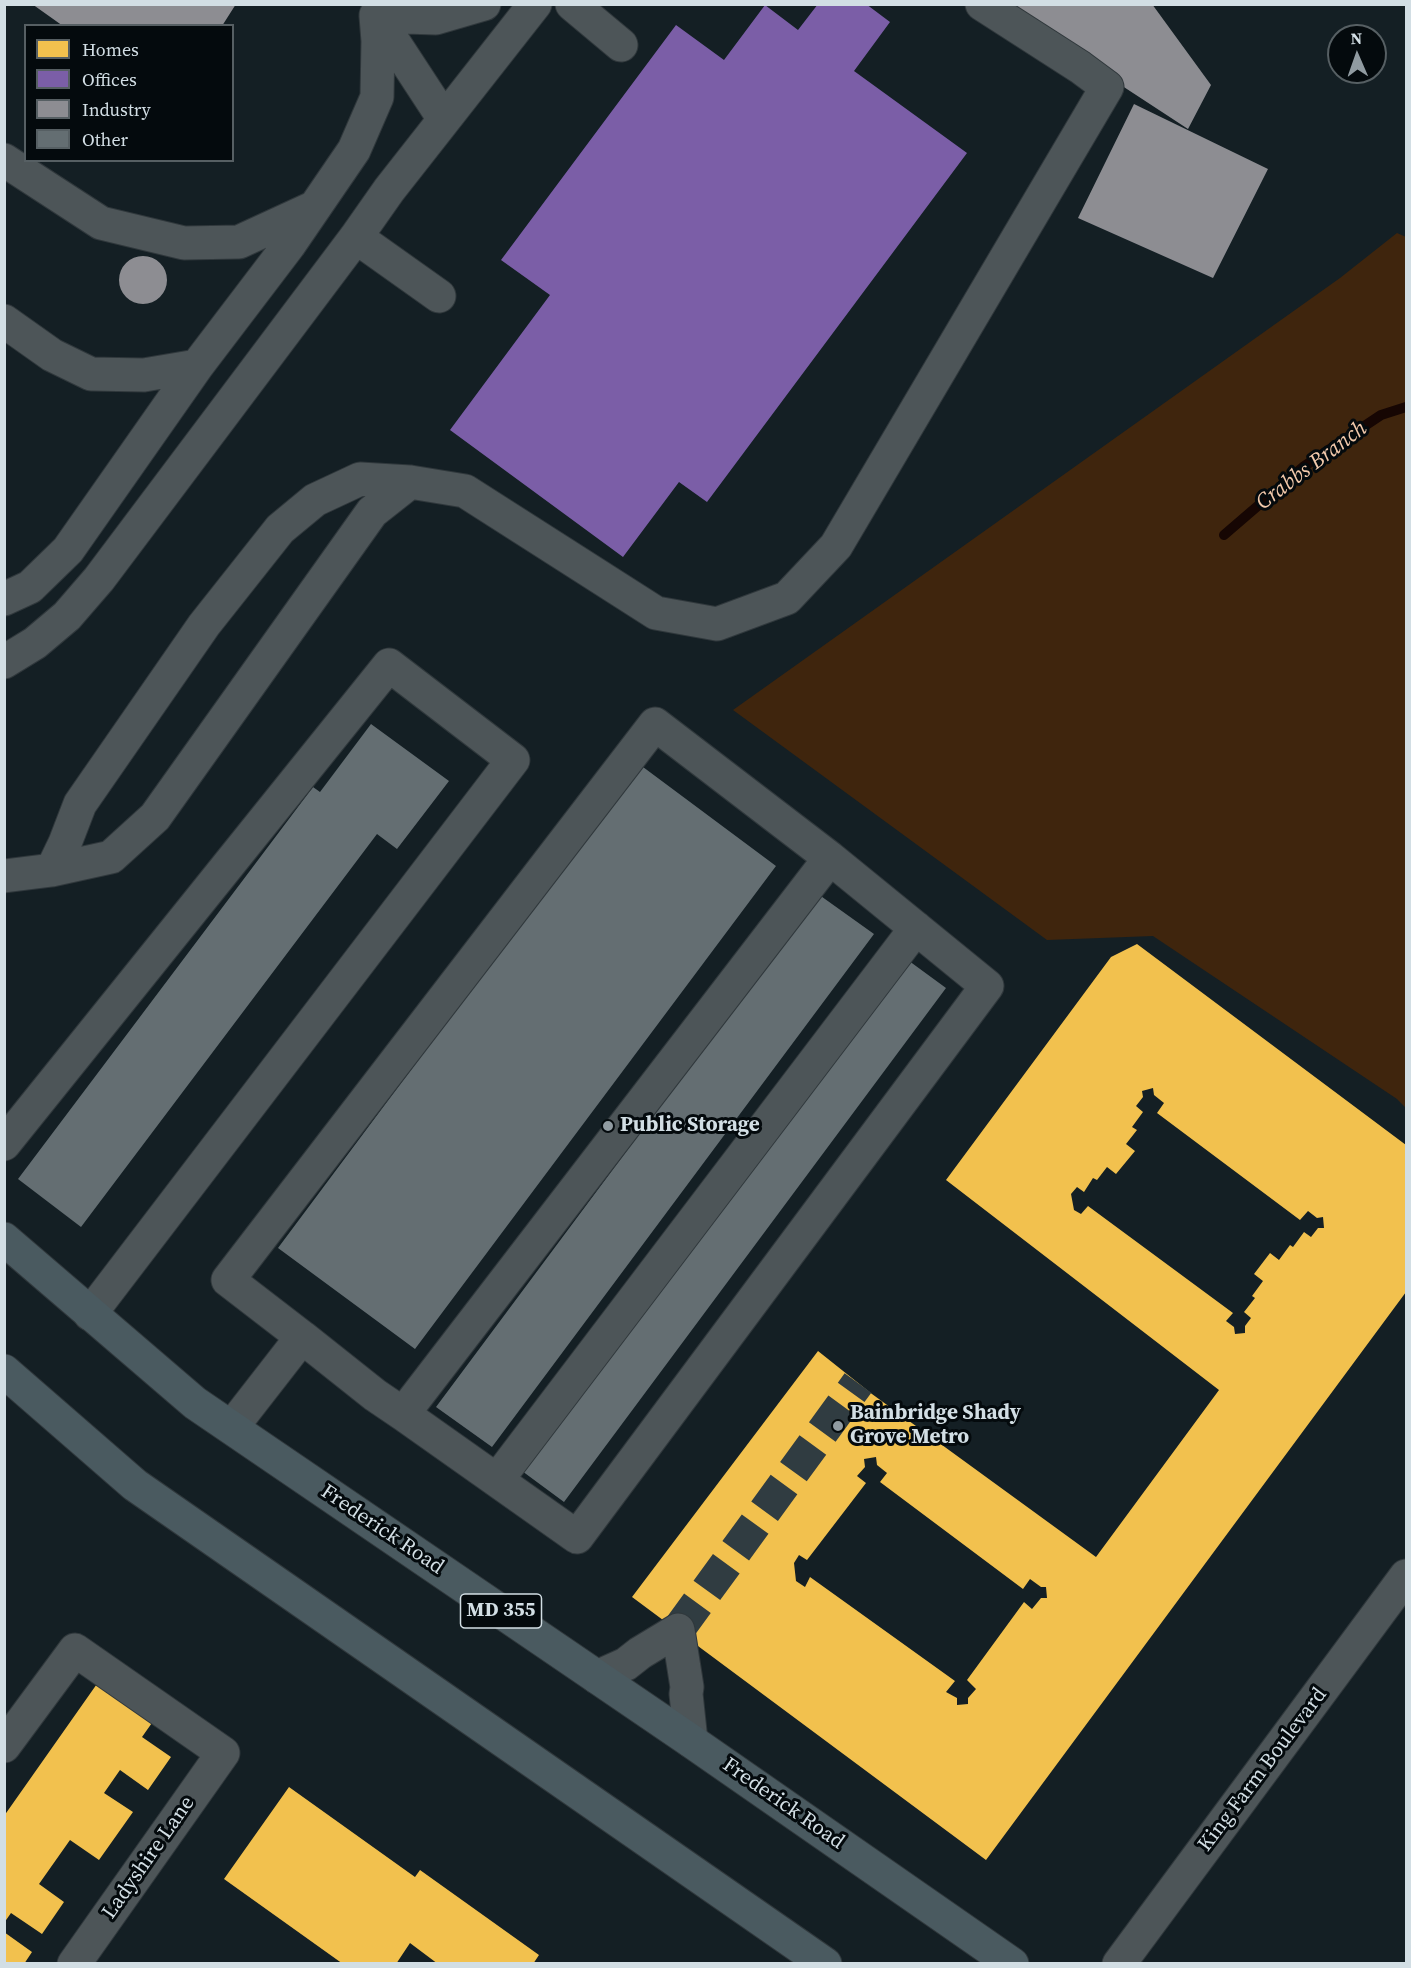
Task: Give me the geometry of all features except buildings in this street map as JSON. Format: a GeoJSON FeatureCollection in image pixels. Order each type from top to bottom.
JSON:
{"type":"FeatureCollection","features":[{"type":"Feature","properties":{"kind":"main road","name":"Frederick Road"},"geometry":{"type":"LineString","coordinates":[[4,1239],[195,1403],[691,1741],[1012,1964]]}},
{"type":"Feature","properties":{"kind":"main road"},"geometry":{"type":"LineString","coordinates":[[4,1371],[135,1485],[825,1964]]}},
{"type":"Feature","properties":{"kind":"street"},"geometry":{"type":"LineString","coordinates":[[372,10],[436,18],[484,4]]}},
{"type":"Feature","properties":{"kind":"street"},"geometry":{"type":"LineString","coordinates":[[509,37],[515,4]]}},
{"type":"Feature","properties":{"kind":"street"},"geometry":{"type":"LineString","coordinates":[[4,662],[35,643],[67,616],[99,579],[444,119],[535,4]]}},
{"type":"Feature","properties":{"kind":"street"},"geometry":{"type":"LineString","coordinates":[[572,4],[621,45]]}},
{"type":"Feature","properties":{"kind":"street"},"geometry":{"type":"LineString","coordinates":[[52,870],[80,804],[204,625],[280,529],[315,500],[360,479],[410,482],[465,491],[656,613],[717,624],[787,598],[836,546],[1107,87],[982,4]]}},
{"type":"Feature","properties":{"kind":"street"},"geometry":{"type":"LineString","coordinates":[[372,10],[444,119]]}},
{"type":"Feature","properties":{"kind":"street"},"geometry":{"type":"LineString","coordinates":[[4,599],[30,586],[68,550],[197,366],[289,245],[354,150],[377,97],[378,41],[372,10]]}},
{"type":"Feature","properties":{"kind":"street"},"geometry":{"type":"LineString","coordinates":[[4,160],[101,223],[184,243],[238,242],[315,207]]}},
{"type":"Feature","properties":{"kind":"street"},"geometry":{"type":"LineString","coordinates":[[356,237],[439,296]]}},
{"type":"Feature","properties":{"kind":"street"},"geometry":{"type":"LineString","coordinates":[[4,321],[52,355],[91,374],[144,375],[197,366]]}},
{"type":"Feature","properties":{"kind":"street"},"geometry":{"type":"LineString","coordinates":[[4,876],[52,870],[111,857],[155,817],[372,512],[410,482]]}},
{"type":"Feature","properties":{"kind":"street"},"geometry":{"type":"LineString","coordinates":[[4,1144],[389,665],[513,760],[90,1314]]}},
{"type":"Feature","properties":{"kind":"street"},"geometry":{"type":"LineString","coordinates":[[655,724],[830,858],[987,986],[577,1537],[375,1395],[228,1280],[655,724]]}},
{"type":"Feature","properties":{"kind":"street"},"geometry":{"type":"LineString","coordinates":[[403,1414],[830,858]]}},
{"type":"Feature","properties":{"kind":"street"},"geometry":{"type":"LineString","coordinates":[[497,1480],[916,928]]}},
{"type":"Feature","properties":{"kind":"street"},"geometry":{"type":"LineString","coordinates":[[232,1427],[302,1337]]}},
{"type":"Feature","properties":{"kind":"street","name":"King Farm Boulevard"},"geometry":{"type":"LineString","coordinates":[[1119,1964],[1407,1576]]}},
{"type":"Feature","properties":{"kind":"street"},"geometry":{"type":"LineString","coordinates":[[597,1677],[626,1664],[639,1653],[678,1630],[687,1687],[691,1741]]}},
{"type":"Feature","properties":{"kind":"street","name":"Ladyshire Lane"},"geometry":{"type":"LineString","coordinates":[[4,1746],[75,1650],[222,1753],[74,1964]]}},
{"type":"Feature","properties":{"kind":"shaded area"},"geometry":{"type":"Polygon","coordinates":[[[1397,233],[1406,237],[1406,1108],[1397,1099],[1153,936],[1047,940],[733,710],[1340,278],[1397,233]]]}},
{"type":"Feature","properties":{"kind":"waterway","name":"Crabbs Branch"},"geometry":{"type":"LineString","coordinates":[[1224,535],[1303,467],[1381,415],[1406,407]]}},
{"type":"Feature","properties":{"kind":"tunnel"},"geometry":{"type":"LineString","coordinates":[[678,1630],[858,1383]]}},
{"type":"Feature","properties":{"kind":"place","name":"Public Storage"},"geometry":{"type":"Point","coordinates":[608,1126]}},
{"type":"Feature","properties":{"kind":"place","name":"Bainbridge Shady Grove Metro"},"geometry":{"type":"Point","coordinates":[838,1426]}}]}
